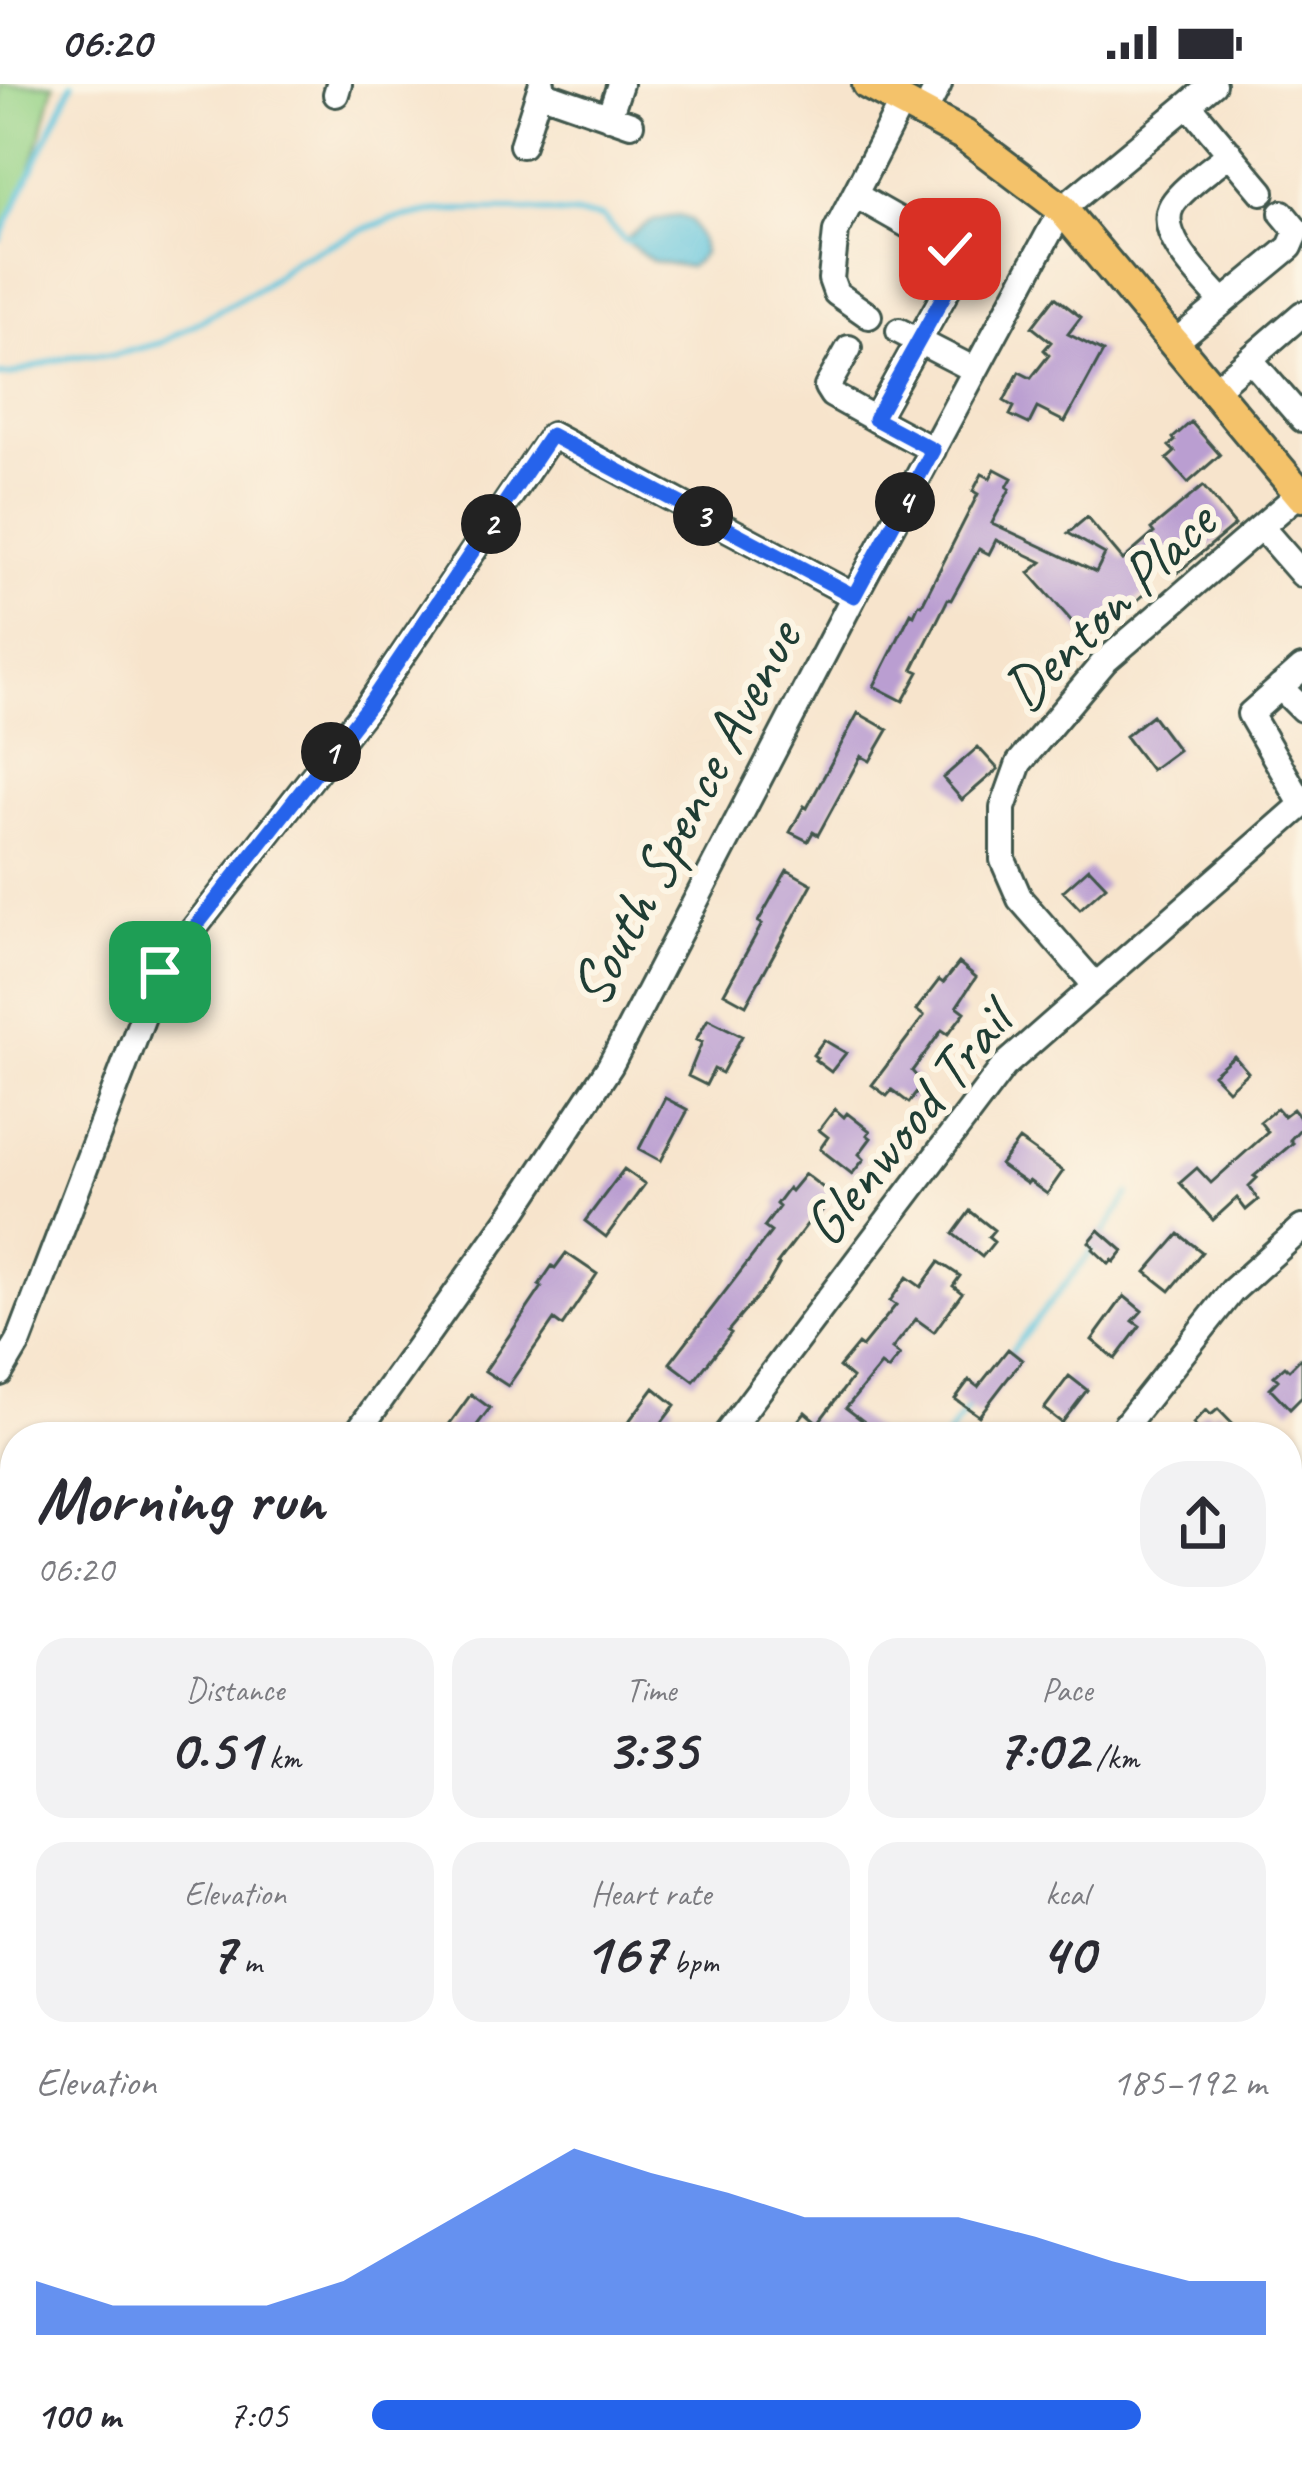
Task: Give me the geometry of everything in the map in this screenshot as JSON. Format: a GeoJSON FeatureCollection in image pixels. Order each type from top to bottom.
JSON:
{"type":"FeatureCollection","features":[{"type":"Feature","properties":{"kind":"main road"},"geometry":{"type":"LineString","coordinates":[[868,84],[964,134],[1062,209],[1298,483]]}},
{"type":"Feature","properties":{"kind":"street"},"geometry":{"type":"LineString","coordinates":[[522,145],[541,88],[620,120],[620,84]]}},
{"type":"Feature","properties":{"kind":"street"},"geometry":{"type":"LineString","coordinates":[[869,316],[836,293],[831,279],[836,231],[913,108],[939,84]]}},
{"type":"Feature","properties":{"kind":"street"},"geometry":{"type":"LineString","coordinates":[[1062,209],[1213,84]]}},
{"type":"Feature","properties":{"kind":"street"},"geometry":{"type":"LineString","coordinates":[[1189,105],[1262,192]]}},
{"type":"Feature","properties":{"kind":"street"},"geometry":{"type":"LineString","coordinates":[[1223,302],[1171,237],[1167,218],[1174,201],[1230,153]]}},
{"type":"Feature","properties":{"kind":"street"},"geometry":{"type":"LineString","coordinates":[[855,195],[950,249],[957,261],[957,272],[908,336],[875,419]]}},
{"type":"Feature","properties":{"kind":"street","name":"South Spence Avenue"},"geometry":{"type":"LineString","coordinates":[[365,1422],[509,1219],[610,1066],[1062,209]]}},
{"type":"Feature","properties":{"kind":"street"},"geometry":{"type":"LineString","coordinates":[[1174,343],[1290,247],[1297,231],[1282,213]]}},
{"type":"Feature","properties":{"kind":"street"},"geometry":{"type":"LineString","coordinates":[[1214,390],[1297,328]]}},
{"type":"Feature","properties":{"kind":"street"},"geometry":{"type":"LineString","coordinates":[[908,336],[975,370]]}},
{"type":"Feature","properties":{"kind":"street"},"geometry":{"type":"LineString","coordinates":[[849,348],[827,387],[832,395],[933,450]]}},
{"type":"Feature","properties":{"kind":"street"},"geometry":{"type":"LineString","coordinates":[[1250,359],[1302,419]]}},
{"type":"Feature","properties":{"kind":"street"},"geometry":{"type":"LineString","coordinates":[[0,1372],[19,1342],[160,972],[368,706],[551,435],[854,596]]}},
{"type":"Feature","properties":{"kind":"street","name":"Denton Place"},"geometry":{"type":"LineString","coordinates":[[1096,986],[1020,899],[1003,860],[1003,808],[1019,763],[1104,662],[1261,527],[1298,483]]}},
{"type":"Feature","properties":{"kind":"street"},"geometry":{"type":"LineString","coordinates":[[1261,527],[1298,560]]}},
{"type":"Feature","properties":{"kind":"street"},"geometry":{"type":"LineString","coordinates":[[1299,790],[1250,714],[1302,668]]}},
{"type":"Feature","properties":{"kind":"street"},"geometry":{"type":"LineString","coordinates":[[1280,687],[1302,709]]}},
{"type":"Feature","properties":{"kind":"street","name":"Glenwood Trail"},"geometry":{"type":"LineString","coordinates":[[735,1422],[1004,1066],[1096,986],[1299,790]]}},
{"type":"Feature","properties":{"kind":"street"},"geometry":{"type":"LineString","coordinates":[[1128,1422],[1232,1291],[1300,1234]]}},
{"type":"Feature","properties":{"kind":"green space"},"geometry":{"type":"Polygon","coordinates":[[[0,84],[54,84],[26,182],[0,235],[0,84]]]}},
{"type":"Feature","properties":{"kind":"water"},"geometry":{"type":"Polygon","coordinates":[[[679,216],[691,220],[701,241],[703,253],[689,267],[653,261],[625,241],[649,223],[679,216]]]}},
{"type":"Feature","properties":{"kind":"building"},"geometry":{"type":"Polygon","coordinates":[[[1055,297],[1081,317],[1068,334],[1103,352],[1065,422],[1037,408],[1029,424],[1010,415],[1014,407],[1004,401],[1019,372],[1031,378],[1049,355],[1044,350],[1051,342],[1032,327],[1055,297]]]}},
{"type":"Feature","properties":{"kind":"building"},"geometry":{"type":"Polygon","coordinates":[[[1191,422],[1220,455],[1188,483],[1167,459],[1175,452],[1169,446],[1173,438],[1191,422]]]}},
{"type":"Feature","properties":{"kind":"building"},"geometry":{"type":"Polygon","coordinates":[[[995,469],[1012,478],[992,523],[1096,572],[1105,554],[1068,533],[1087,517],[1123,560],[1154,533],[1151,529],[1203,486],[1235,525],[1176,574],[1157,552],[1134,571],[1149,590],[1090,642],[1029,573],[1042,562],[996,540],[989,554],[979,549],[913,669],[919,672],[903,701],[874,686],[911,613],[922,605],[978,494],[973,491],[982,474],[990,478],[995,469]]]}},
{"type":"Feature","properties":{"kind":"building"},"geometry":{"type":"Polygon","coordinates":[[[858,713],[888,730],[870,761],[861,756],[818,835],[813,832],[808,841],[790,832],[858,713]]]}},
{"type":"Feature","properties":{"kind":"building"},"geometry":{"type":"Polygon","coordinates":[[[1152,715],[1178,750],[1151,770],[1125,736],[1152,715]]]}},
{"type":"Feature","properties":{"kind":"building"},"geometry":{"type":"Polygon","coordinates":[[[978,747],[998,769],[962,800],[943,778],[978,747]]]}},
{"type":"Feature","properties":{"kind":"building"},"geometry":{"type":"Polygon","coordinates":[[[1089,868],[1106,886],[1080,909],[1063,891],[1089,868]]]}},
{"type":"Feature","properties":{"kind":"building"},"geometry":{"type":"Polygon","coordinates":[[[787,870],[812,884],[746,1005],[724,993],[787,870]]]}},
{"type":"Feature","properties":{"kind":"building"},"geometry":{"type":"Polygon","coordinates":[[[959,963],[976,977],[957,1006],[965,1012],[948,1034],[942,1030],[912,1071],[923,1084],[909,1103],[892,1090],[887,1096],[872,1085],[924,1016],[916,1010],[959,963]]]}},
{"type":"Feature","properties":{"kind":"building"},"geometry":{"type":"Polygon","coordinates":[[[708,1019],[742,1036],[722,1073],[714,1069],[706,1085],[688,1076],[702,1042],[696,1040],[708,1019]]]}},
{"type":"Feature","properties":{"kind":"building"},"geometry":{"type":"Polygon","coordinates":[[[824,1040],[846,1053],[831,1072],[813,1055],[824,1040]]]}},
{"type":"Feature","properties":{"kind":"building"},"geometry":{"type":"Polygon","coordinates":[[[1234,1056],[1248,1072],[1228,1090],[1213,1074],[1234,1056]]]}},
{"type":"Feature","properties":{"kind":"building"},"geometry":{"type":"Polygon","coordinates":[[[665,1098],[688,1110],[661,1161],[639,1149],[665,1098]]]}},
{"type":"Feature","properties":{"kind":"building"},"geometry":{"type":"Polygon","coordinates":[[[1277,1108],[1284,1116],[1293,1109],[1302,1120],[1302,1127],[1290,1140],[1293,1143],[1254,1176],[1249,1186],[1258,1200],[1246,1210],[1237,1198],[1213,1220],[1180,1183],[1197,1168],[1211,1183],[1268,1132],[1260,1122],[1277,1108]]]}},
{"type":"Feature","properties":{"kind":"building"},"geometry":{"type":"Polygon","coordinates":[[[835,1109],[870,1131],[871,1138],[859,1154],[864,1159],[852,1174],[820,1149],[828,1137],[819,1130],[835,1109]]]}},
{"type":"Feature","properties":{"kind":"building"},"geometry":{"type":"Polygon","coordinates":[[[1019,1140],[1063,1171],[1047,1194],[1000,1165],[1019,1140]]]}},
{"type":"Feature","properties":{"kind":"building"},"geometry":{"type":"Polygon","coordinates":[[[624,1169],[645,1184],[606,1237],[585,1221],[624,1169]]]}},
{"type":"Feature","properties":{"kind":"building"},"geometry":{"type":"Polygon","coordinates":[[[805,1174],[834,1196],[814,1215],[694,1381],[670,1363],[771,1232],[764,1227],[779,1207],[776,1204],[805,1174]]]}},
{"type":"Feature","properties":{"kind":"building"},"geometry":{"type":"Polygon","coordinates":[[[970,1211],[994,1230],[988,1237],[994,1242],[982,1257],[953,1234],[970,1211]]]}},
{"type":"Feature","properties":{"kind":"building"},"geometry":{"type":"Polygon","coordinates":[[[1099,1230],[1123,1251],[1109,1264],[1089,1242],[1099,1230]]]}},
{"type":"Feature","properties":{"kind":"building"},"geometry":{"type":"Polygon","coordinates":[[[1179,1234],[1202,1252],[1170,1291],[1146,1272],[1179,1234]]]}},
{"type":"Feature","properties":{"kind":"building"},"geometry":{"type":"Polygon","coordinates":[[[566,1253],[597,1274],[562,1326],[554,1320],[508,1386],[485,1371],[552,1266],[566,1253]]]}},
{"type":"Feature","properties":{"kind":"building"},"geometry":{"type":"Polygon","coordinates":[[[939,1262],[960,1276],[953,1286],[962,1293],[934,1332],[916,1319],[892,1349],[900,1355],[888,1370],[881,1365],[846,1408],[864,1422],[819,1422],[852,1378],[839,1367],[896,1305],[890,1301],[907,1277],[921,1287],[939,1262]]]}},
{"type":"Feature","properties":{"kind":"building"},"geometry":{"type":"Polygon","coordinates":[[[1124,1296],[1142,1311],[1133,1321],[1140,1326],[1115,1359],[1092,1340],[1124,1296]]]}},
{"type":"Feature","properties":{"kind":"building"},"geometry":{"type":"Polygon","coordinates":[[[1008,1349],[1022,1360],[979,1416],[955,1399],[969,1380],[978,1387],[1008,1349]]]}},
{"type":"Feature","properties":{"kind":"building"},"geometry":{"type":"Polygon","coordinates":[[[1302,1357],[1302,1397],[1290,1409],[1270,1388],[1278,1380],[1274,1376],[1302,1357]]]}},
{"type":"Feature","properties":{"kind":"building"},"geometry":{"type":"Polygon","coordinates":[[[1069,1376],[1087,1390],[1063,1422],[1044,1409],[1069,1376]]]}},
{"type":"Feature","properties":{"kind":"building"},"geometry":{"type":"Polygon","coordinates":[[[654,1388],[675,1405],[662,1422],[628,1422],[654,1388]]]}},
{"type":"Feature","properties":{"kind":"building"},"geometry":{"type":"Polygon","coordinates":[[[471,1394],[490,1408],[479,1422],[451,1422],[471,1394]]]}},
{"type":"Feature","properties":{"kind":"building"},"geometry":{"type":"Polygon","coordinates":[[[1218,1409],[1231,1422],[1195,1422],[1206,1410],[1211,1415],[1218,1409]]]}},
{"type":"Feature","properties":{"kind":"building"},"geometry":{"type":"Polygon","coordinates":[[[805,1412],[817,1422],[797,1422],[805,1412]]]}},
{"type":"Feature","properties":{"kind":"waterway"},"geometry":{"type":"LineString","coordinates":[[0,239],[72,84]]}},
{"type":"Feature","properties":{"kind":"waterway"},"geometry":{"type":"LineString","coordinates":[[0,375],[55,360],[113,355],[161,343],[261,287],[296,260],[390,220],[455,210],[524,210],[602,217],[625,241],[632,241]]}},
{"type":"Feature","properties":{"kind":"waterway"},"geometry":{"type":"LineString","coordinates":[[1102,1236],[1129,1194]]}},
{"type":"Feature","properties":{"kind":"waterway"},"geometry":{"type":"LineString","coordinates":[[1009,1354],[1095,1247]]}},
{"type":"Feature","properties":{"kind":"waterway"},"geometry":{"type":"LineString","coordinates":[[958,1422],[972,1403]]}},
{"type":"Feature","properties":{"kind":"route"},"geometry":{"type":"LineString","coordinates":[[160,972],[368,706],[551,435],[854,596],[933,450],[875,419],[957,272],[950,249]]}}]}
